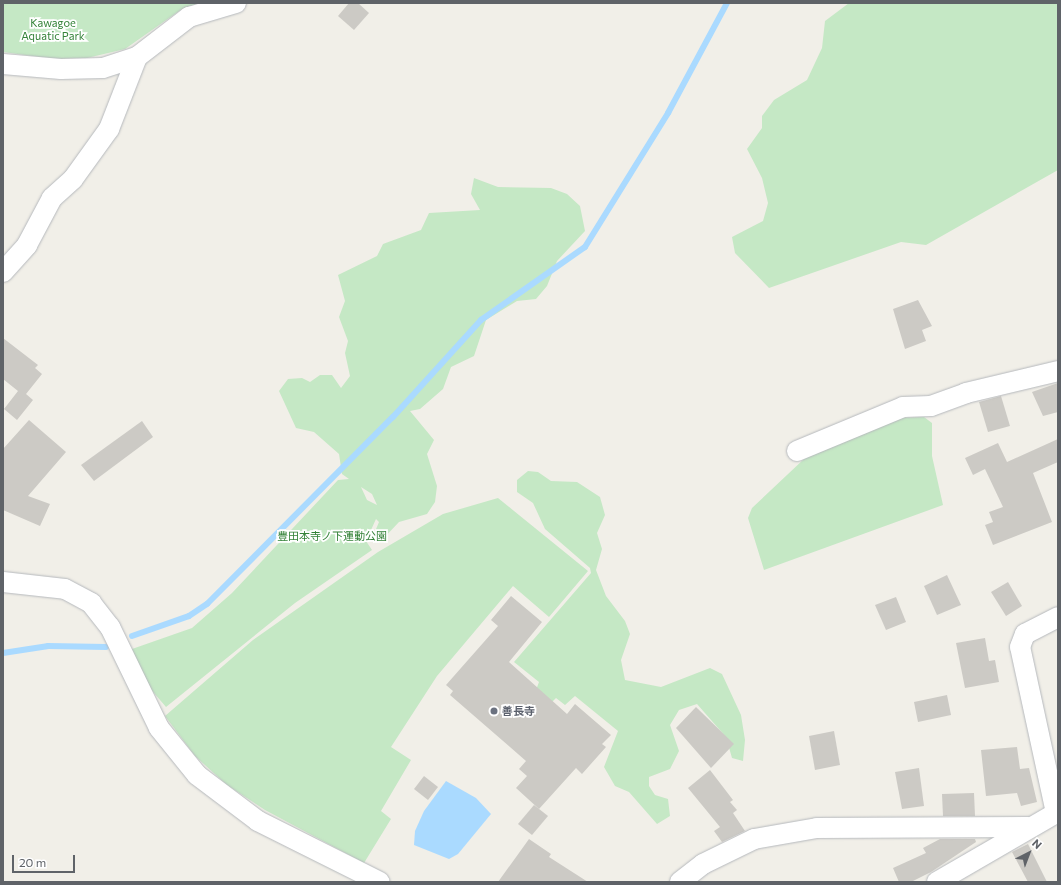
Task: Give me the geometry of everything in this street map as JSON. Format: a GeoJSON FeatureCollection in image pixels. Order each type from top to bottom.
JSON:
{"type":"FeatureCollection","features":[{"type":"Feature","properties":{"kind":"street"},"geometry":{"type":"LineString","coordinates":[[3,64],[61,69],[104,68],[137,57],[189,17],[236,3]]}},
{"type":"Feature","properties":{"kind":"street"},"geometry":{"type":"LineString","coordinates":[[3,272],[27,245],[52,198],[73,179],[109,129],[137,57]]}},
{"type":"Feature","properties":{"kind":"street"},"geometry":{"type":"LineString","coordinates":[[797,451],[903,407],[931,406],[966,393],[1058,371]]}},
{"type":"Feature","properties":{"kind":"street"},"geometry":{"type":"LineString","coordinates":[[3,582],[65,588],[91,603],[110,627],[159,728],[197,775],[258,820],[380,882]]}},
{"type":"Feature","properties":{"kind":"street"},"geometry":{"type":"LineString","coordinates":[[937,882],[1028,827],[1057,816],[1020,647],[1025,634],[1058,617]]}},
{"type":"Feature","properties":{"kind":"street"},"geometry":{"type":"LineString","coordinates":[[680,882],[703,864],[754,839],[817,828],[1028,827]]}},
{"type":"Feature","properties":{"kind":"green space","name":"Kawagoe Aquatic Park"},"geometry":{"type":"Polygon","coordinates":[[[3,3],[200,3],[182,9],[125,49],[87,58],[54,59],[3,52],[3,3]]]}},
{"type":"Feature","properties":{"kind":"green space"},"geometry":{"type":"Polygon","coordinates":[[[849,3],[1058,3],[1058,170],[926,245],[901,242],[769,288],[735,253],[732,237],[763,221],[768,203],[762,178],[747,149],[762,128],[762,116],[774,100],[807,80],[822,48],[825,21],[849,3]]]}},
{"type":"Feature","properties":{"kind":"green space","name":"豊田本寺ノ下運動公園"},"geometry":{"type":"Polygon","coordinates":[[[474,178],[498,187],[551,188],[567,194],[580,206],[585,231],[557,261],[547,286],[536,299],[517,301],[486,320],[474,356],[451,367],[443,389],[420,409],[410,411],[434,440],[427,454],[437,486],[435,502],[427,514],[399,522],[381,541],[371,541],[379,522],[376,519],[366,541],[372,550],[295,603],[166,707],[148,686],[132,649],[192,628],[232,593],[338,480],[349,479],[342,474],[339,454],[314,432],[296,428],[279,391],[288,379],[302,378],[310,382],[320,375],[332,375],[341,388],[350,376],[345,353],[348,341],[339,317],[345,301],[338,275],[377,256],[383,244],[421,230],[429,213],[480,210],[471,194],[474,178]],[[361,487],[367,500],[377,505],[372,494],[361,487]]]}},
{"type":"Feature","properties":{"kind":"green space"},"geometry":{"type":"Polygon","coordinates":[[[924,417],[932,423],[932,456],[943,505],[764,570],[748,518],[752,508],[804,459],[895,418],[924,417]]]}},
{"type":"Feature","properties":{"kind":"green space"},"geometry":{"type":"Polygon","coordinates":[[[528,471],[538,472],[551,481],[577,482],[600,497],[605,515],[597,533],[602,549],[596,570],[606,596],[625,621],[630,634],[621,660],[625,680],[661,687],[710,668],[722,674],[741,715],[745,740],[743,761],[732,758],[726,737],[697,704],[679,710],[670,725],[679,751],[670,769],[649,777],[649,786],[655,795],[668,799],[670,816],[657,824],[629,792],[615,786],[604,767],[618,731],[575,696],[565,705],[556,698],[552,702],[536,690],[539,682],[514,662],[591,573],[590,568],[545,529],[533,503],[517,492],[517,480],[528,471]]]}},
{"type":"Feature","properties":{"kind":"green space"},"geometry":{"type":"Polygon","coordinates":[[[498,498],[588,571],[549,617],[513,586],[437,676],[391,747],[411,760],[381,811],[391,819],[364,863],[265,810],[227,785],[195,756],[165,716],[253,640],[378,552],[443,514],[498,498]]]}},
{"type":"Feature","properties":{"kind":"water"},"geometry":{"type":"Polygon","coordinates":[[[446,781],[476,798],[491,814],[458,854],[449,859],[414,845],[415,831],[424,811],[446,781]]]}},
{"type":"Feature","properties":{"kind":"building"},"geometry":{"type":"Polygon","coordinates":[[[349,3],[358,3],[369,13],[354,30],[338,16],[349,3]]]}},
{"type":"Feature","properties":{"kind":"building"},"geometry":{"type":"Polygon","coordinates":[[[918,300],[932,326],[922,330],[926,341],[905,349],[893,309],[918,300]]]}},
{"type":"Feature","properties":{"kind":"building"},"geometry":{"type":"Polygon","coordinates":[[[3,338],[38,365],[35,368],[42,374],[26,394],[33,400],[17,420],[4,409],[18,391],[3,379],[3,338]]]}},
{"type":"Feature","properties":{"kind":"building"},"geometry":{"type":"Polygon","coordinates":[[[1058,383],[1058,412],[1043,416],[1032,392],[1058,383]]]}},
{"type":"Feature","properties":{"kind":"building"},"geometry":{"type":"Polygon","coordinates":[[[1001,396],[1010,426],[988,432],[979,402],[1001,396]]]}},
{"type":"Feature","properties":{"kind":"building"},"geometry":{"type":"Polygon","coordinates":[[[29,420],[66,452],[28,496],[50,504],[40,526],[3,510],[3,449],[29,420]]]}},
{"type":"Feature","properties":{"kind":"building"},"geometry":{"type":"Polygon","coordinates":[[[142,421],[153,437],[94,481],[81,465],[142,421]]]}},
{"type":"Feature","properties":{"kind":"building"},"geometry":{"type":"Polygon","coordinates":[[[1058,439],[1058,462],[1033,473],[1052,522],[993,545],[985,525],[993,522],[989,512],[1003,507],[985,469],[973,475],[965,458],[998,443],[1007,462],[1058,439]]]}},
{"type":"Feature","properties":{"kind":"building"},"geometry":{"type":"Polygon","coordinates":[[[947,575],[961,605],[937,615],[924,586],[947,575]]]}},
{"type":"Feature","properties":{"kind":"building"},"geometry":{"type":"Polygon","coordinates":[[[1008,582],[1022,606],[1006,616],[991,592],[1008,582]]]}},
{"type":"Feature","properties":{"kind":"building"},"geometry":{"type":"Polygon","coordinates":[[[511,596],[542,622],[509,662],[567,714],[575,704],[611,735],[602,744],[606,747],[582,774],[576,768],[539,809],[516,788],[527,776],[519,769],[526,761],[450,695],[453,691],[446,685],[498,626],[491,620],[511,596]]]}},
{"type":"Feature","properties":{"kind":"building"},"geometry":{"type":"Polygon","coordinates":[[[896,597],[906,622],[886,630],[875,605],[896,597]]]}},
{"type":"Feature","properties":{"kind":"building"},"geometry":{"type":"Polygon","coordinates":[[[985,638],[989,661],[995,660],[999,682],[965,688],[956,643],[985,638]]]}},
{"type":"Feature","properties":{"kind":"building"},"geometry":{"type":"Polygon","coordinates":[[[947,695],[951,715],[918,722],[914,702],[947,695]]]}},
{"type":"Feature","properties":{"kind":"building"},"geometry":{"type":"Polygon","coordinates":[[[696,707],[734,744],[711,768],[676,728],[696,707]]]}},
{"type":"Feature","properties":{"kind":"building"},"geometry":{"type":"Polygon","coordinates":[[[834,731],[840,765],[815,770],[809,736],[834,731]]]}},
{"type":"Feature","properties":{"kind":"building"},"geometry":{"type":"Polygon","coordinates":[[[1017,747],[1020,769],[1029,768],[1037,802],[1021,806],[1017,793],[986,796],[981,750],[1017,747]]]}},
{"type":"Feature","properties":{"kind":"building"},"geometry":{"type":"Polygon","coordinates":[[[919,768],[924,806],[902,809],[895,772],[919,768]]]}},
{"type":"Feature","properties":{"kind":"building"},"geometry":{"type":"Polygon","coordinates":[[[710,770],[733,800],[730,802],[737,810],[733,813],[745,831],[722,842],[714,831],[720,827],[688,788],[710,770]]]}},
{"type":"Feature","properties":{"kind":"building"},"geometry":{"type":"Polygon","coordinates":[[[424,776],[438,787],[428,800],[414,789],[424,776]]]}},
{"type":"Feature","properties":{"kind":"building"},"geometry":{"type":"Polygon","coordinates":[[[974,793],[975,816],[943,816],[942,794],[974,793]]]}},
{"type":"Feature","properties":{"kind":"building"},"geometry":{"type":"Polygon","coordinates":[[[534,805],[548,816],[532,835],[518,824],[534,805]]]}},
{"type":"Feature","properties":{"kind":"building"},"geometry":{"type":"Polygon","coordinates":[[[529,839],[551,854],[549,857],[588,882],[498,882],[529,839]]]}},
{"type":"Feature","properties":{"kind":"building"},"geometry":{"type":"Polygon","coordinates":[[[940,839],[975,839],[976,842],[931,872],[911,882],[899,882],[893,868],[926,853],[923,848],[940,839]]]}},
{"type":"Feature","properties":{"kind":"building"},"geometry":{"type":"Polygon","coordinates":[[[1028,844],[1047,882],[1028,882],[1012,852],[1028,844]]]}},
{"type":"Feature","properties":{"kind":"waterway"},"geometry":{"type":"LineString","coordinates":[[132,636],[189,616],[207,604],[393,417],[481,320],[585,247],[668,113],[727,3]]}},
{"type":"Feature","properties":{"kind":"waterway"},"geometry":{"type":"LineString","coordinates":[[3,653],[48,646],[106,647]]}},
{"type":"Feature","properties":{"kind":"place","name":"善長寺"},"geometry":{"type":"Point","coordinates":[494,711]}}]}
